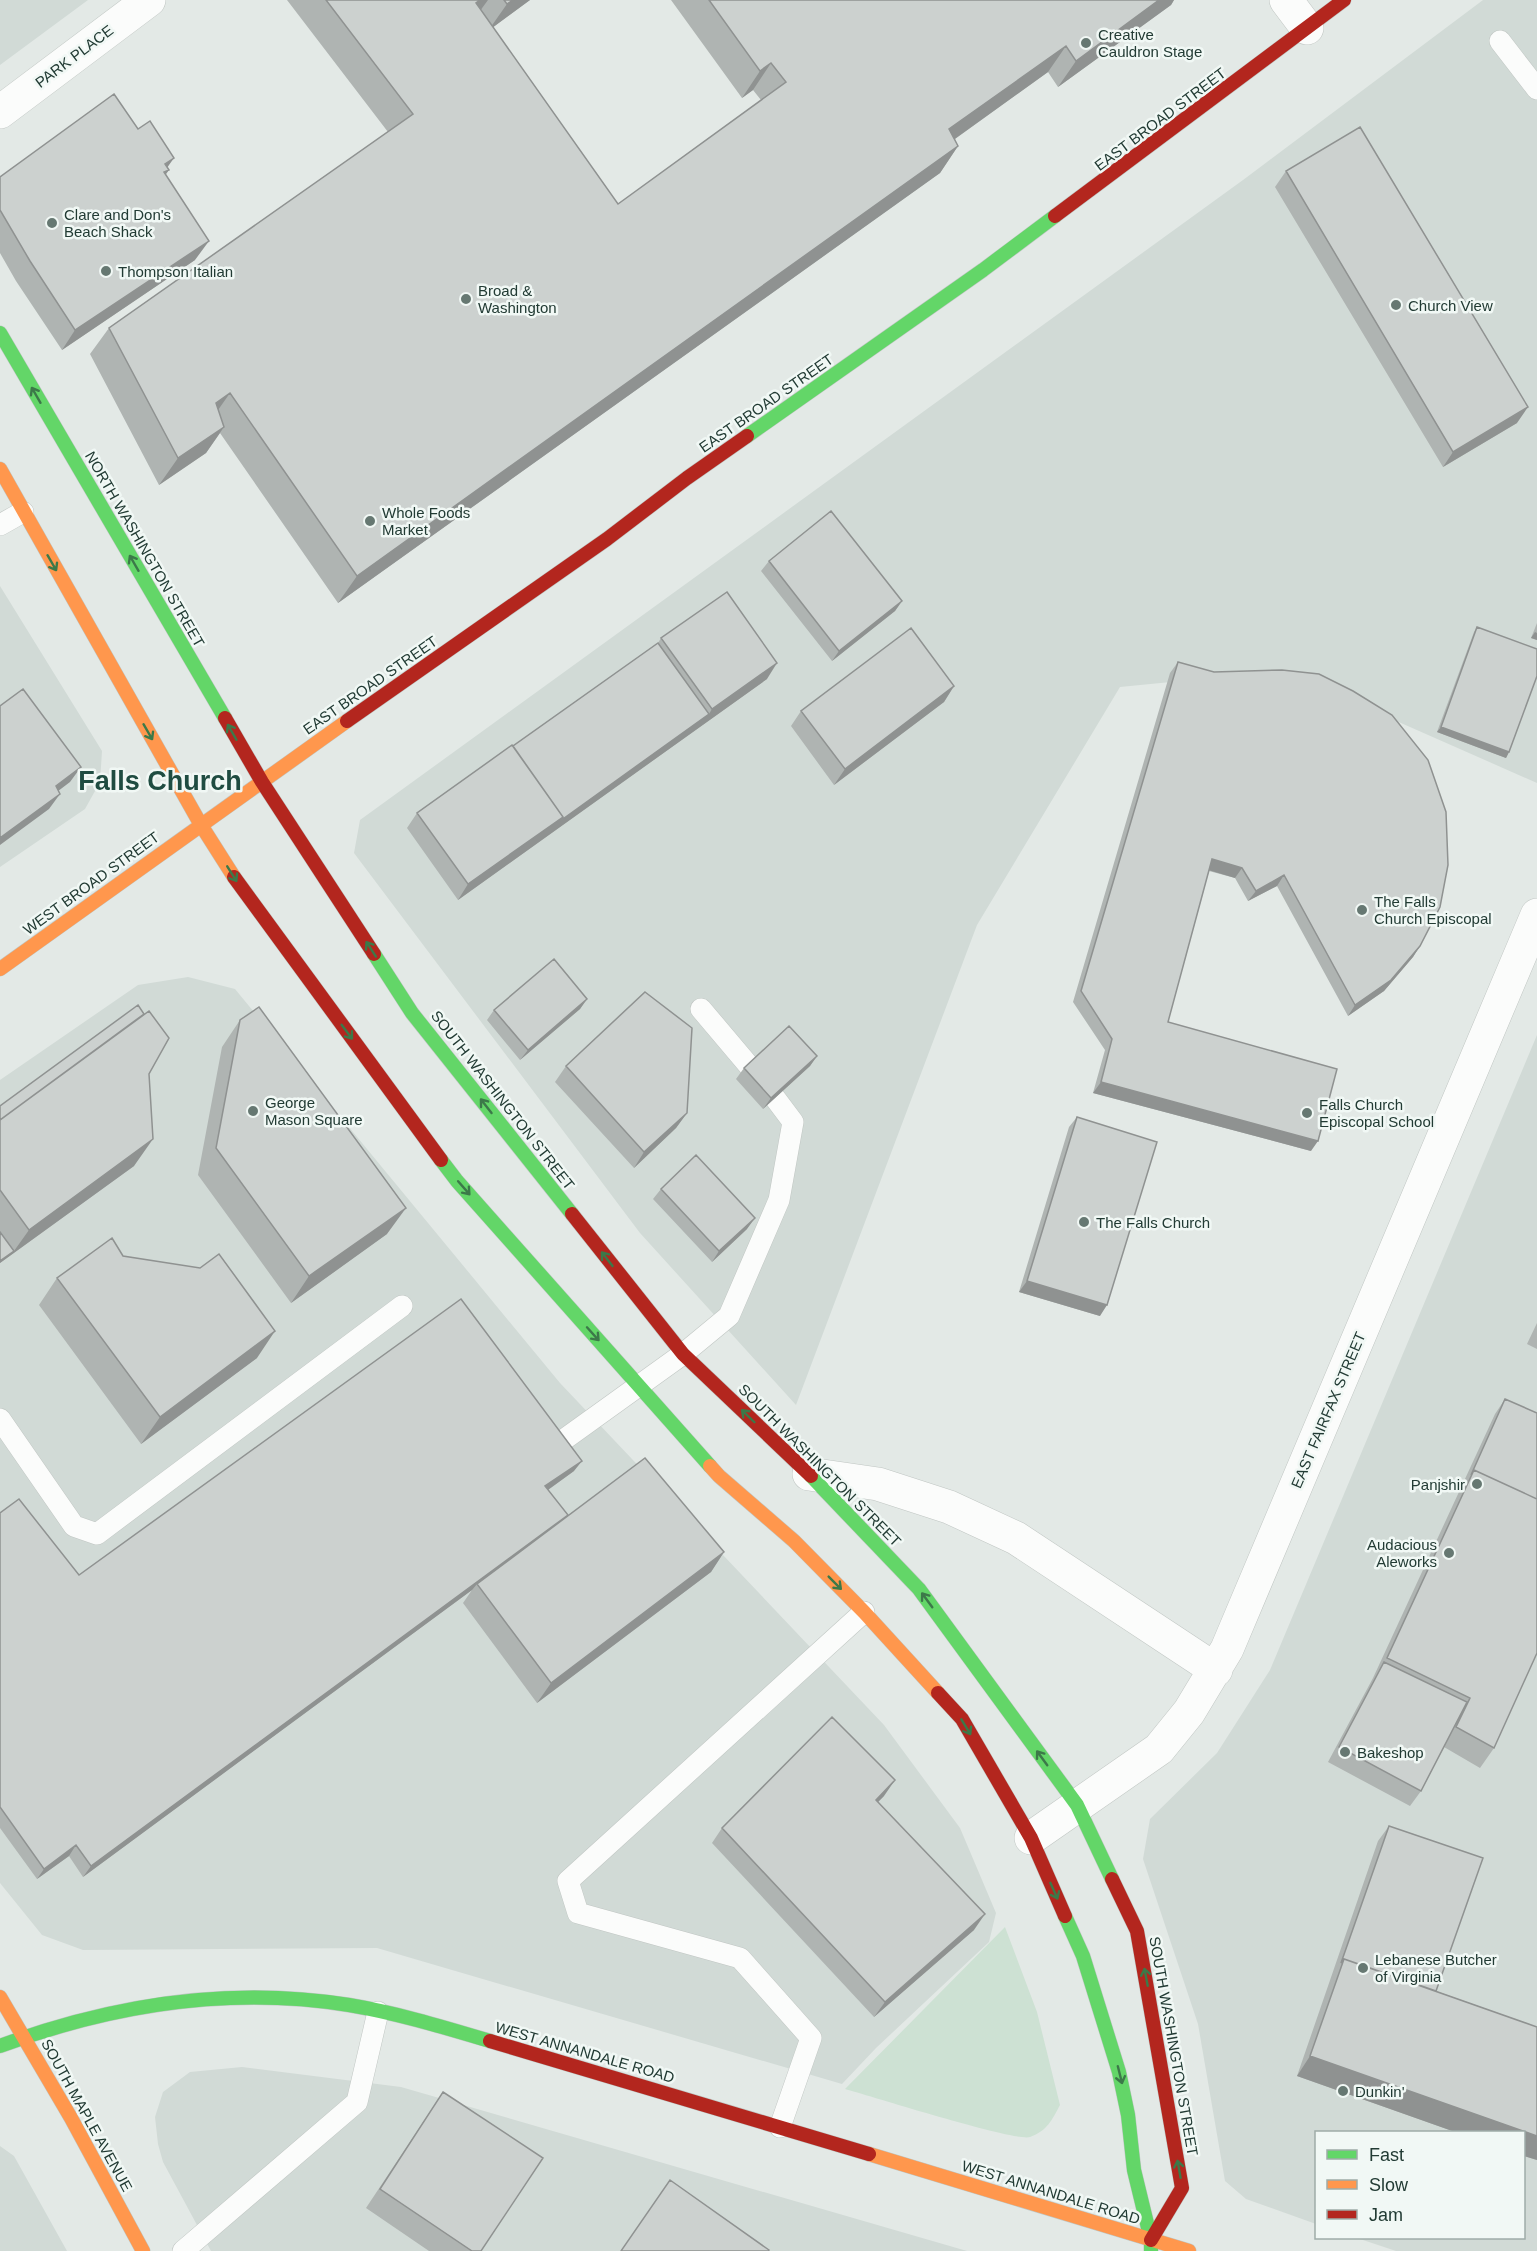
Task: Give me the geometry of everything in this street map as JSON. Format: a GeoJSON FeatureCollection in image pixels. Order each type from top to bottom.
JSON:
{"type":"FeatureCollection","features":[{"type":"Feature","properties":{"kind":"main road","name":"EAST BROAD STREET"},"geometry":{"type":"LineString","coordinates":[[201,825],[983,270],[1344,0]]}},
{"type":"Feature","properties":{"kind":"main road","name":"NORTH WASHINGTON STREET"},"geometry":{"type":"LineString","coordinates":[[0,333],[262,782]]}},
{"type":"Feature","properties":{"kind":"main road"},"geometry":{"type":"LineString","coordinates":[[0,469],[201,825],[246,896],[457,1181],[719,1476],[794,1541],[864,1612],[962,1719],[1031,1838],[1083,1956],[1119,2072],[1128,2115],[1134,2170],[1151,2246]]}},
{"type":"Feature","properties":{"kind":"main road","name":"SOUTH WASHINGTON STREET"},"geometry":{"type":"LineString","coordinates":[[262,782],[412,1013],[683,1354],[809,1474],[919,1589],[1077,1805],[1137,1931],[1182,2188],[1151,2246]]}},
{"type":"Feature","properties":{"kind":"main road","name":"WEST BROAD STREET"},"geometry":{"type":"LineString","coordinates":[[0,969],[201,825]]}},
{"type":"Feature","properties":{"kind":"main road","name":"SOUTH MAPLE AVENUE"},"geometry":{"type":"LineString","coordinates":[[0,1997],[71,2118],[143,2251]]}},
{"type":"Feature","properties":{"kind":"main road","name":"WEST ANNANDALE ROAD"},"geometry":{"type":"LineString","coordinates":[[0,2046],[24,2036],[115,2011],[198,2000],[281,1999],[347,2005],[428,2022],[780,2127],[1151,2246],[1189,2251]]}},
{"type":"Feature","properties":{"kind":"street","name":"PARK PLACE"},"geometry":{"type":"LineString","coordinates":[[0,112],[148,0]]}},
{"type":"Feature","properties":{"kind":"street"},"geometry":{"type":"LineString","coordinates":[[1286,0],[1307,28]]}},
{"type":"Feature","properties":{"kind":"street","name":"EAST FAIRFAX STREET"},"geometry":{"type":"LineString","coordinates":[[1031,1838],[1159,1749],[1189,1712],[1216,1670],[1232,1638],[1537,915]]}},
{"type":"Feature","properties":{"kind":"street"},"geometry":{"type":"LineString","coordinates":[[809,1474],[878,1484],[949,1507],[1006,1534],[1216,1670]]}},
{"type":"Feature","properties":{"kind":"lane"},"geometry":{"type":"LineString","coordinates":[[1500,41],[1537,89]]}},
{"type":"Feature","properties":{"kind":"lane"},"geometry":{"type":"LineString","coordinates":[[0,525],[23,512]]}},
{"type":"Feature","properties":{"kind":"lane"},"geometry":{"type":"LineString","coordinates":[[701,1009],[750,1067]]}},
{"type":"Feature","properties":{"kind":"lane"},"geometry":{"type":"LineString","coordinates":[[555,1446],[683,1354],[729,1316],[779,1200],[793,1122],[775,1098]]}},
{"type":"Feature","properties":{"kind":"lane"},"geometry":{"type":"LineString","coordinates":[[0,1419],[74,1526],[97,1534],[402,1306]]}},
{"type":"Feature","properties":{"kind":"lane"},"geometry":{"type":"LineString","coordinates":[[780,2127],[811,2038],[740,1958],[578,1913],[568,1881],[864,1612]]}},
{"type":"Feature","properties":{"kind":"lane"},"geometry":{"type":"LineString","coordinates":[[183,2251],[357,2102],[378,2012]]}},
{"type":"Feature","properties":{"kind":"shaded area"},"geometry":{"type":"Polygon","coordinates":[[[0,0],[88,0],[0,65],[0,0]]]}},
{"type":"Feature","properties":{"kind":"shaded area"},"geometry":{"type":"Polygon","coordinates":[[[1483,0],[1537,0],[1537,783],[1283,671],[1120,687],[977,925],[796,1405],[640,1233],[354,853],[360,820],[1243,180],[1483,0]]]}},
{"type":"Feature","properties":{"kind":"shaded area"},"geometry":{"type":"Polygon","coordinates":[[[0,586],[102,751],[100,782],[85,809],[0,867],[0,586]]]}},
{"type":"Feature","properties":{"kind":"shaded area"},"geometry":{"type":"Polygon","coordinates":[[[188,977],[235,989],[560,1383],[884,1725],[960,1828],[996,1913],[989,1942],[876,2048],[842,2084],[377,1948],[83,1950],[42,1935],[0,1883],[0,1080],[138,985],[188,977]]]}},
{"type":"Feature","properties":{"kind":"shaded area"},"geometry":{"type":"Polygon","coordinates":[[[1537,1035],[1537,2251],[1396,2251],[1360,2239],[1525,2239],[1525,2131],[1315,2131],[1315,2224],[1246,2199],[1225,2181],[1198,2024],[1143,1859],[1150,1819],[1217,1753],[1270,1670],[1537,1035]]]}},
{"type":"Feature","properties":{"kind":"shaded area"},"geometry":{"type":"Polygon","coordinates":[[[242,2067],[401,2087],[967,2251],[211,2251],[163,2162],[155,2117],[163,2092],[190,2072],[242,2067]]]}},
{"type":"Feature","properties":{"kind":"shaded area"},"geometry":{"type":"Polygon","coordinates":[[[0,2146],[14,2156],[67,2251],[0,2251],[0,2146]]]}},
{"type":"Feature","properties":{"kind":"green space"},"geometry":{"type":"Polygon","coordinates":[[[1005,1927],[1037,2012],[1060,2105],[1045,2128],[1030,2137],[998,2133],[845,2089],[1005,1927]]]}},
{"type":"Feature","properties":{"kind":"building","name":"Broad & Washington"},"geometry":{"type":"Polygon","coordinates":[[[326,0],[480,0],[476,3],[618,204],[786,82],[771,63],[760,71],[709,0],[1159,0],[1076,61],[1066,46],[949,129],[958,146],[357,576],[230,393],[216,403],[224,427],[178,458],[109,328],[413,114],[326,0]]]}},
{"type":"Feature","properties":{"kind":"building"},"geometry":{"type":"Polygon","coordinates":[[[114,94],[138,129],[150,121],[174,158],[165,164],[169,170],[164,172],[209,241],[75,330],[0,210],[0,177],[114,94]]]}},
{"type":"Feature","properties":{"kind":"building","name":"Church View"},"geometry":{"type":"Polygon","coordinates":[[[1360,127],[1528,407],[1453,452],[1286,171],[1360,127]]]}},
{"type":"Feature","properties":{"kind":"building"},"geometry":{"type":"Polygon","coordinates":[[[831,511],[902,601],[839,651],[769,561],[831,511]]]}},
{"type":"Feature","properties":{"kind":"building"},"geometry":{"type":"Polygon","coordinates":[[[727,592],[777,663],[712,709],[661,638],[727,592]]]}},
{"type":"Feature","properties":{"kind":"building"},"geometry":{"type":"Polygon","coordinates":[[[1477,627],[1537,649],[1537,676],[1509,752],[1441,727],[1477,627]]]}},
{"type":"Feature","properties":{"kind":"building"},"geometry":{"type":"Polygon","coordinates":[[[911,628],[954,686],[845,769],[801,711],[911,628]]]}},
{"type":"Feature","properties":{"kind":"building"},"geometry":{"type":"Polygon","coordinates":[[[658,643],[709,714],[560,821],[563,817],[513,746],[658,643]]]}},
{"type":"Feature","properties":{"kind":"building","name":"The Falls Church Episcopal"},"geometry":{"type":"Polygon","coordinates":[[[1178,662],[1214,672],[1282,670],[1319,674],[1353,691],[1392,715],[1428,760],[1446,812],[1448,865],[1440,907],[1420,946],[1391,980],[1355,1005],[1284,875],[1256,891],[1242,868],[1212,859],[1168,1022],[1337,1069],[1318,1141],[1101,1082],[1112,1039],[1081,991],[1178,662]]]}},
{"type":"Feature","properties":{"kind":"building"},"geometry":{"type":"Polygon","coordinates":[[[23,689],[81,767],[56,786],[60,794],[0,838],[0,706],[23,689]]]}},
{"type":"Feature","properties":{"kind":"building"},"geometry":{"type":"Polygon","coordinates":[[[512,745],[563,817],[468,884],[417,813],[512,745]]]}},
{"type":"Feature","properties":{"kind":"building"},"geometry":{"type":"Polygon","coordinates":[[[554,959],[587,999],[528,1050],[494,1010],[554,959]]]}},
{"type":"Feature","properties":{"kind":"building"},"geometry":{"type":"Polygon","coordinates":[[[645,992],[692,1028],[687,1113],[644,1152],[566,1066],[645,992]]]}},
{"type":"Feature","properties":{"kind":"building"},"geometry":{"type":"Polygon","coordinates":[[[138,1005],[144,1014],[0,1120],[0,1106],[138,1005]]]}},
{"type":"Feature","properties":{"kind":"building","name":"George Mason Square"},"geometry":{"type":"Polygon","coordinates":[[[259,1007],[406,1208],[309,1276],[216,1148],[240,1020],[259,1007]]]}},
{"type":"Feature","properties":{"kind":"building"},"geometry":{"type":"Polygon","coordinates":[[[149,1011],[169,1038],[149,1074],[153,1139],[29,1230],[0,1190],[0,1120],[149,1011]]]}},
{"type":"Feature","properties":{"kind":"building"},"geometry":{"type":"Polygon","coordinates":[[[789,1026],[817,1056],[771,1098],[744,1068],[789,1026]]]}},
{"type":"Feature","properties":{"kind":"building","name":"The Falls Church"},"geometry":{"type":"Polygon","coordinates":[[[1077,1117],[1157,1142],[1107,1305],[1027,1281],[1077,1117]]]}},
{"type":"Feature","properties":{"kind":"building"},"geometry":{"type":"Polygon","coordinates":[[[696,1155],[755,1218],[719,1251],[661,1189],[696,1155]]]}},
{"type":"Feature","properties":{"kind":"building"},"geometry":{"type":"Polygon","coordinates":[[[0,1232],[14,1251],[0,1261],[0,1232]]]}},
{"type":"Feature","properties":{"kind":"building"},"geometry":{"type":"Polygon","coordinates":[[[112,1238],[123,1256],[200,1268],[219,1254],[275,1331],[160,1417],[57,1278],[112,1238]]]}},
{"type":"Feature","properties":{"kind":"building"},"geometry":{"type":"Polygon","coordinates":[[[461,1299],[582,1461],[545,1486],[568,1515],[91,1866],[76,1845],[44,1869],[0,1807],[0,1513],[19,1499],[79,1575],[461,1299]]]}},
{"type":"Feature","properties":{"kind":"building"},"geometry":{"type":"Polygon","coordinates":[[[1505,1399],[1537,1413],[1537,1499],[1474,1470],[1471,1475],[1505,1399]]]}},
{"type":"Feature","properties":{"kind":"building"},"geometry":{"type":"Polygon","coordinates":[[[645,1458],[724,1552],[551,1683],[477,1584],[645,1458]]]}},
{"type":"Feature","properties":{"kind":"building"},"geometry":{"type":"Polygon","coordinates":[[[1474,1470],[1537,1499],[1537,1653],[1494,1748],[1456,1727],[1470,1698],[1387,1658],[1474,1470]]]}},
{"type":"Feature","properties":{"kind":"building"},"geometry":{"type":"Polygon","coordinates":[[[1384,1662],[1467,1702],[1421,1791],[1339,1747],[1384,1662]]]}},
{"type":"Feature","properties":{"kind":"building"},"geometry":{"type":"Polygon","coordinates":[[[832,1717],[895,1780],[876,1800],[985,1914],[885,2002],[722,1828],[832,1717]]]}},
{"type":"Feature","properties":{"kind":"building"},"geometry":{"type":"Polygon","coordinates":[[[1389,1826],[1483,1858],[1436,1991],[1344,1959],[1341,1963],[1389,1826]]]}},
{"type":"Feature","properties":{"kind":"building"},"geometry":{"type":"Polygon","coordinates":[[[1344,1959],[1537,2027],[1537,2136],[1525,2131],[1310,2056],[1344,1959]]]}},
{"type":"Feature","properties":{"kind":"building"},"geometry":{"type":"Polygon","coordinates":[[[443,2092],[543,2158],[481,2251],[472,2251],[380,2189],[443,2092]]]}},
{"type":"Feature","properties":{"kind":"building"},"geometry":{"type":"Polygon","coordinates":[[[670,2180],[769,2250],[621,2251],[670,2180]]]}},
{"type":"Feature","properties":{"kind":"traffic: fast"},"geometry":{"type":"LineString","coordinates":[[747,436],[983,270],[1055,216]]}},
{"type":"Feature","properties":{"kind":"traffic: fast"},"geometry":{"type":"LineString","coordinates":[[0,333],[225,718]]}},
{"type":"Feature","properties":{"kind":"traffic: fast"},"geometry":{"type":"LineString","coordinates":[[374,954],[412,1013],[572,1214]]}},
{"type":"Feature","properties":{"kind":"traffic: fast"},"geometry":{"type":"LineString","coordinates":[[441,1160],[457,1181],[710,1466]]}},
{"type":"Feature","properties":{"kind":"traffic: fast"},"geometry":{"type":"LineString","coordinates":[[811,1476],[919,1589],[1077,1805],[1112,1879]]}},
{"type":"Feature","properties":{"kind":"traffic: fast"},"geometry":{"type":"LineString","coordinates":[[1065,1916],[1083,1956],[1119,2072],[1128,2115],[1134,2170],[1151,2240],[1151,2251]]}},
{"type":"Feature","properties":{"kind":"traffic: fast"},"geometry":{"type":"LineString","coordinates":[[0,2046],[42,2032],[128,2010],[172,2003],[260,1998],[304,2000],[367,2008],[490,2041]]}},
{"type":"Feature","properties":{"kind":"traffic: slow"},"geometry":{"type":"LineString","coordinates":[[0,469],[201,825],[234,877]]}},
{"type":"Feature","properties":{"kind":"traffic: slow"},"geometry":{"type":"LineString","coordinates":[[0,969],[347,721]]}},
{"type":"Feature","properties":{"kind":"traffic: slow"},"geometry":{"type":"LineString","coordinates":[[710,1466],[794,1541],[864,1612],[938,1693]]}},
{"type":"Feature","properties":{"kind":"traffic: slow"},"geometry":{"type":"LineString","coordinates":[[0,1997],[71,2118],[143,2251]]}},
{"type":"Feature","properties":{"kind":"traffic: slow"},"geometry":{"type":"LineString","coordinates":[[869,2154],[1189,2251]]}},
{"type":"Feature","properties":{"kind":"traffic: jam"},"geometry":{"type":"LineString","coordinates":[[1055,216],[1344,0]]}},
{"type":"Feature","properties":{"kind":"traffic: jam"},"geometry":{"type":"LineString","coordinates":[[347,721],[607,539],[747,436]]}},
{"type":"Feature","properties":{"kind":"traffic: jam"},"geometry":{"type":"LineString","coordinates":[[225,718],[262,782],[374,954]]}},
{"type":"Feature","properties":{"kind":"traffic: jam"},"geometry":{"type":"LineString","coordinates":[[234,877],[441,1160]]}},
{"type":"Feature","properties":{"kind":"traffic: jam"},"geometry":{"type":"LineString","coordinates":[[572,1214],[683,1354],[811,1476]]}},
{"type":"Feature","properties":{"kind":"traffic: jam"},"geometry":{"type":"LineString","coordinates":[[938,1693],[962,1719],[1031,1838],[1065,1916]]}},
{"type":"Feature","properties":{"kind":"traffic: jam"},"geometry":{"type":"LineString","coordinates":[[1112,1879],[1137,1931],[1182,2188],[1151,2240]]}},
{"type":"Feature","properties":{"kind":"traffic: jam"},"geometry":{"type":"LineString","coordinates":[[490,2041],[869,2154]]}},
{"type":"Feature","properties":{"kind":"place","name":"Creative Cauldron Stage"},"geometry":{"type":"Point","coordinates":[1086,43]}},
{"type":"Feature","properties":{"kind":"place","name":"Clare and Don's Beach Shack"},"geometry":{"type":"Point","coordinates":[52,223]}},
{"type":"Feature","properties":{"kind":"place","name":"Thompson Italian"},"geometry":{"type":"Point","coordinates":[106,271]}},
{"type":"Feature","properties":{"kind":"place","name":"Broad & Washington"},"geometry":{"type":"Point","coordinates":[466,299]}},
{"type":"Feature","properties":{"kind":"place","name":"Church View"},"geometry":{"type":"Point","coordinates":[1396,305]}},
{"type":"Feature","properties":{"kind":"place","name":"Whole Foods Market"},"geometry":{"type":"Point","coordinates":[370,521]}},
{"type":"Feature","properties":{"kind":"place","name":"The Falls Church Episcopal"},"geometry":{"type":"Point","coordinates":[1362,910]}},
{"type":"Feature","properties":{"kind":"place","name":"George Mason Square"},"geometry":{"type":"Point","coordinates":[253,1111]}},
{"type":"Feature","properties":{"kind":"place","name":"Falls Church Episcopal School"},"geometry":{"type":"Point","coordinates":[1307,1113]}},
{"type":"Feature","properties":{"kind":"place","name":"The Falls Church"},"geometry":{"type":"Point","coordinates":[1084,1222]}},
{"type":"Feature","properties":{"kind":"place","name":"Panjshir"},"geometry":{"type":"Point","coordinates":[1477,1484]}},
{"type":"Feature","properties":{"kind":"place","name":"Audacious Aleworks"},"geometry":{"type":"Point","coordinates":[1449,1553]}},
{"type":"Feature","properties":{"kind":"place","name":"Bakeshop"},"geometry":{"type":"Point","coordinates":[1345,1752]}},
{"type":"Feature","properties":{"kind":"place","name":"Lebanese Butcher of Virginia"},"geometry":{"type":"Point","coordinates":[1363,1968]}},
{"type":"Feature","properties":{"kind":"place","name":"Dunkin'"},"geometry":{"type":"Point","coordinates":[1343,2091]}},
{"type":"Feature","properties":{"kind":"district","name":"Falls Church"},"geometry":{"type":"Point","coordinates":[160,781]}}]}
